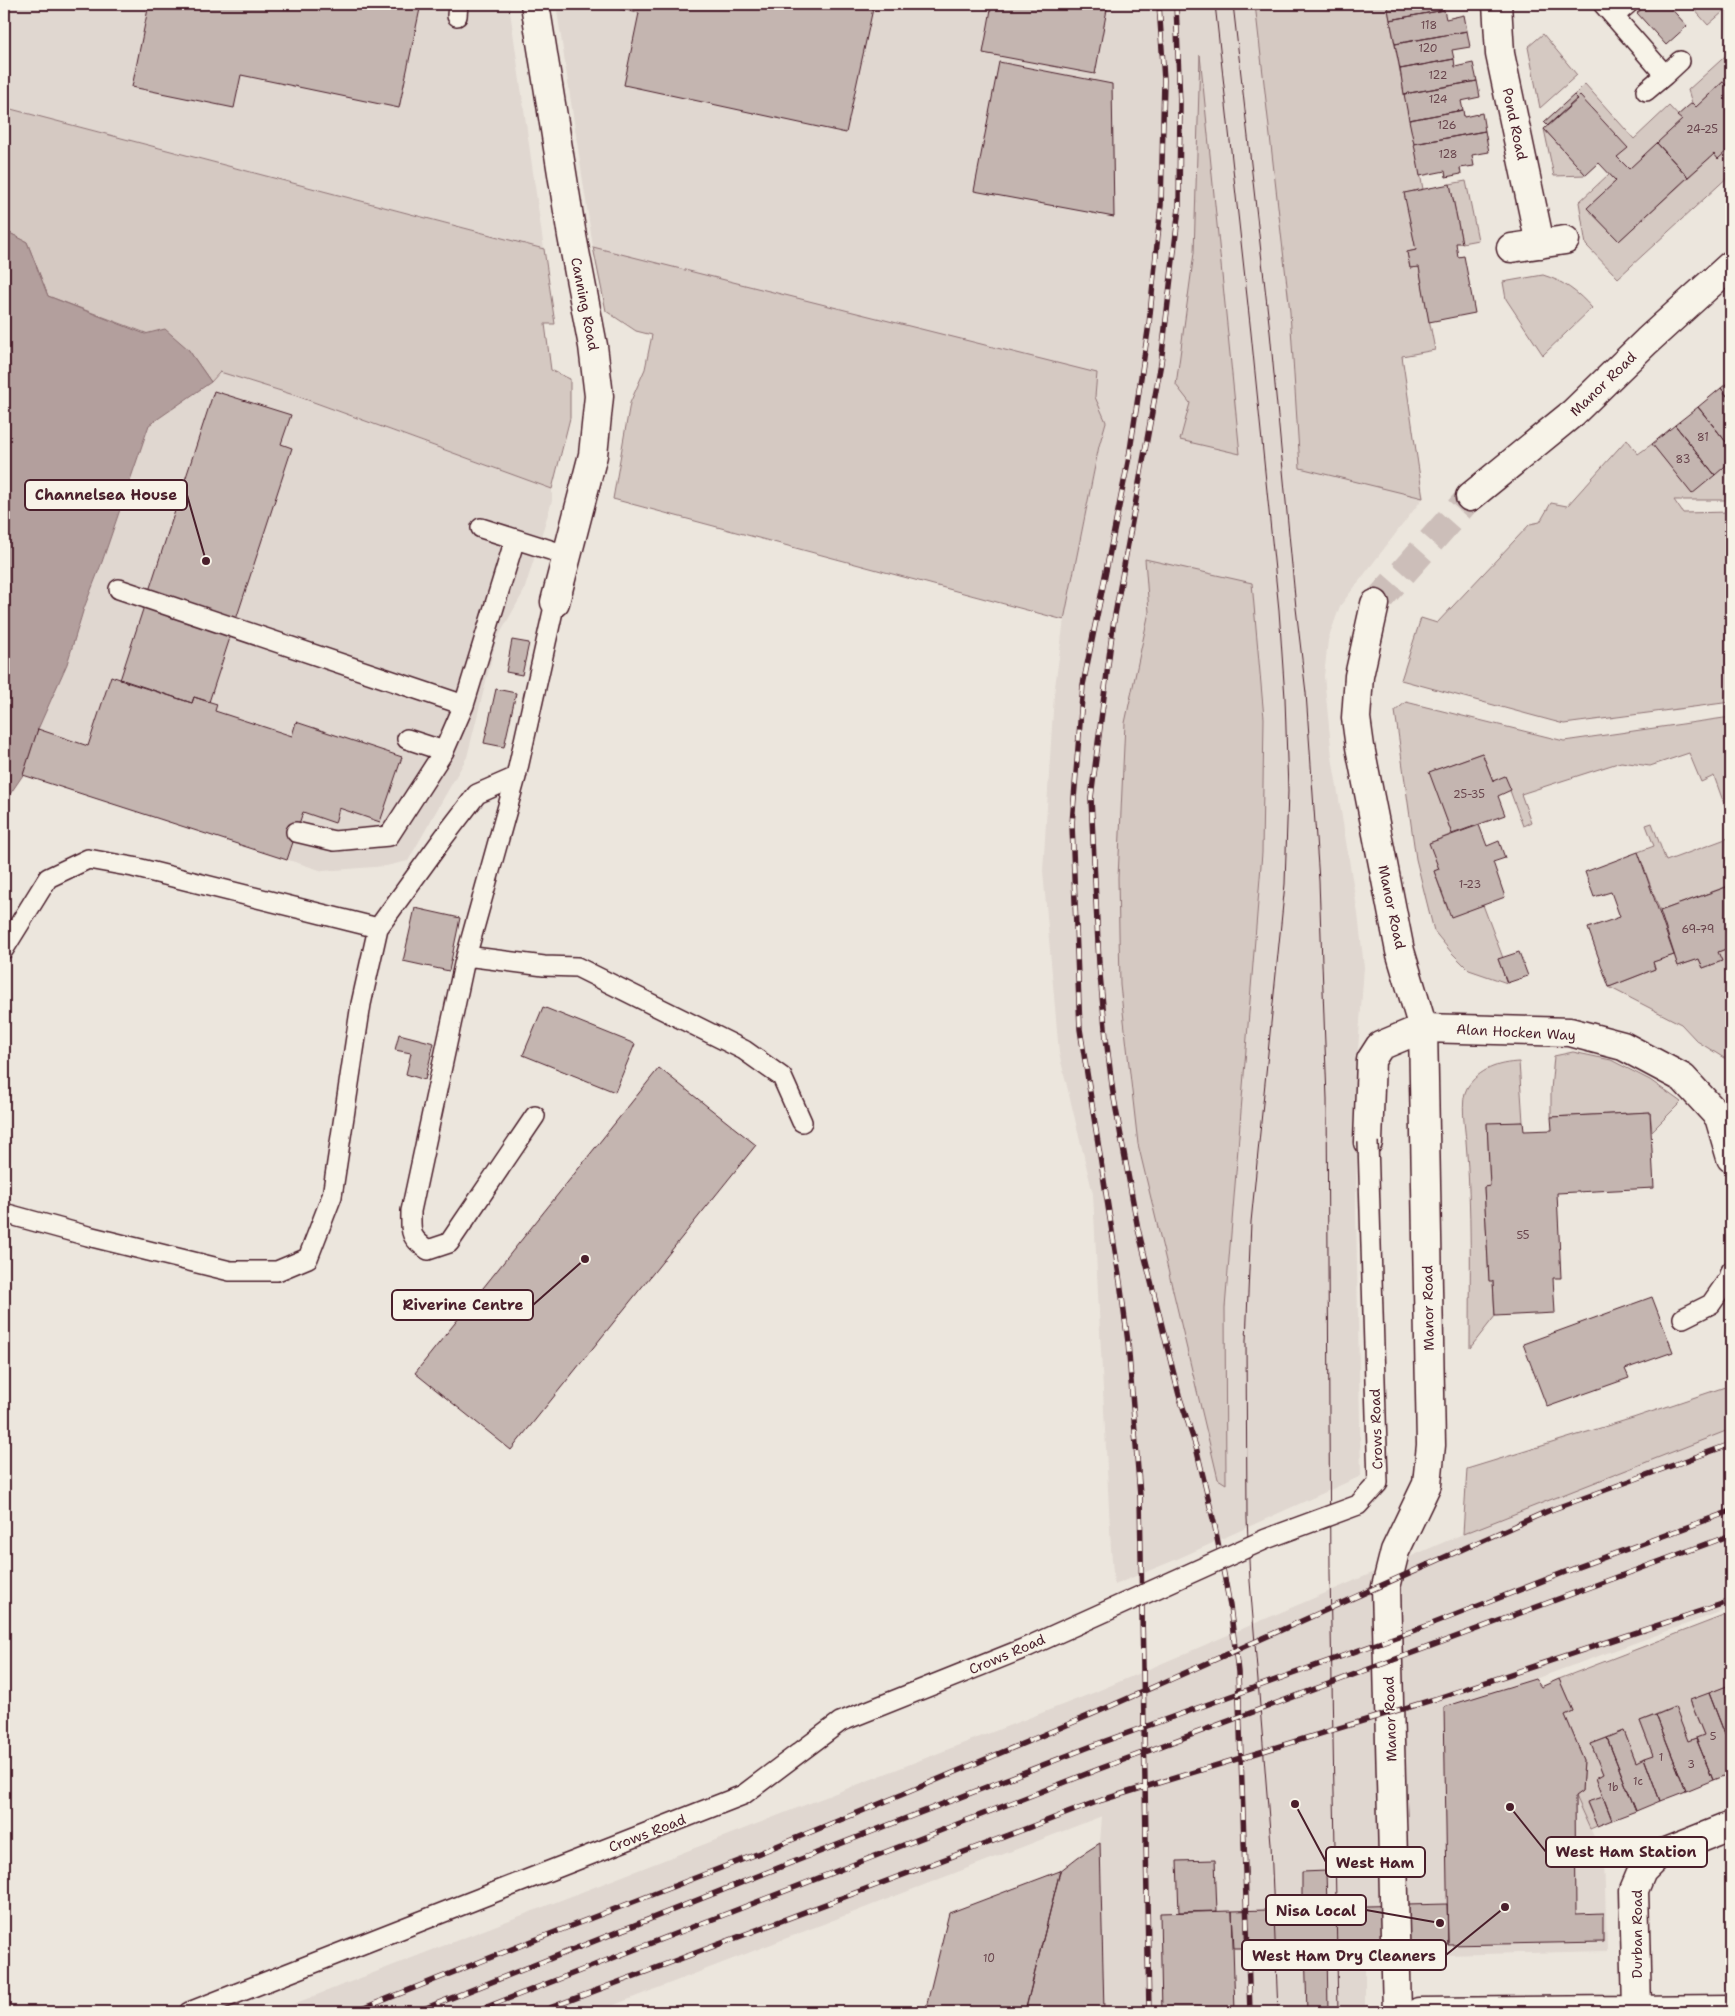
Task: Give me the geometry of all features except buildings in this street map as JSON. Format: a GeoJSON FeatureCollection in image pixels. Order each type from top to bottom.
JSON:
{"type":"FeatureCollection","features":[{"type":"Feature","properties":{"kind":"street","name":"Canning Road"},"geometry":{"type":"LineString","coordinates":[[535,4],[572,236],[594,354],[599,396],[593,455],[555,602]]}},
{"type":"Feature","properties":{"kind":"street","name":"Pond Road"},"geometry":{"type":"LineString","coordinates":[[1497,4],[1500,54],[1553,242],[1511,248]]}},
{"type":"Feature","properties":{"kind":"street","name":"Manor Road"},"geometry":{"type":"LineString","coordinates":[[1470,498],[1573,413],[1647,341],[1731,265]]}},
{"type":"Feature","properties":{"kind":"street","name":"Manor Road"},"geometry":{"type":"LineString","coordinates":[[1375,604],[1359,676],[1356,718],[1400,951],[1423,1028],[1432,1445],[1427,1484],[1395,1551],[1386,1587],[1397,2012]]}},
{"type":"Feature","properties":{"kind":"street","name":"Crows Road"},"geometry":{"type":"LineString","coordinates":[[1368,1142],[1372,1060],[1380,1046],[1423,1028]]}},
{"type":"Feature","properties":{"kind":"street","name":"Alan Hocken Way"},"geometry":{"type":"LineString","coordinates":[[1423,1028],[1570,1032],[1623,1046],[1683,1078],[1725,1115],[1731,1158]]}},
{"type":"Feature","properties":{"kind":"street","name":"Durban Road"},"geometry":{"type":"LineString","coordinates":[[1637,2009],[1634,1890],[1642,1870],[1658,1855],[1731,1826]]}},
{"type":"Feature","properties":{"kind":"street"},"geometry":{"type":"LineString","coordinates":[[1419,2012],[1731,2009]]}},
{"type":"Feature","properties":{"kind":"lane"},"geometry":{"type":"LineString","coordinates":[[1615,8],[1666,75]]}},
{"type":"Feature","properties":{"kind":"lane"},"geometry":{"type":"LineString","coordinates":[[1646,91],[1680,61]]}},
{"type":"Feature","properties":{"kind":"lane"},"geometry":{"type":"LineString","coordinates":[[481,528],[566,555]]}},
{"type":"Feature","properties":{"kind":"lane"},"geometry":{"type":"LineString","coordinates":[[296,832],[334,841],[389,836],[444,751],[464,705],[516,539]]}},
{"type":"Feature","properties":{"kind":"lane"},"geometry":{"type":"LineString","coordinates":[[119,589],[464,705]]}},
{"type":"Feature","properties":{"kind":"lane"},"geometry":{"type":"LineString","coordinates":[[534,1116],[449,1243],[428,1250],[417,1243],[411,1235],[411,1211],[466,956],[516,777],[555,602]]}},
{"type":"Feature","properties":{"kind":"lane"},"geometry":{"type":"LineString","coordinates":[[407,739],[444,751]]}},
{"type":"Feature","properties":{"kind":"lane"},"geometry":{"type":"LineString","coordinates":[[4,1213],[230,1271],[277,1271],[308,1258],[332,1196],[360,1004],[378,928],[477,794],[516,777]]}},
{"type":"Feature","properties":{"kind":"lane"},"geometry":{"type":"LineString","coordinates":[[4,949],[48,878],[88,859],[378,928]]}},
{"type":"Feature","properties":{"kind":"lane"},"geometry":{"type":"LineString","coordinates":[[466,956],[544,966],[577,967],[744,1050],[782,1077],[802,1122]]}},
{"type":"Feature","properties":{"kind":"lane","name":"Crows Road"},"geometry":{"type":"LineString","coordinates":[[190,2012],[744,1795],[840,1722],[1025,1648],[1266,1539],[1358,1505],[1378,1483],[1368,1142]]}},
{"type":"Feature","properties":{"kind":"lane"},"geometry":{"type":"LineString","coordinates":[[1682,1318],[1711,1304],[1729,1278],[1731,1271]]}},
{"type":"Feature","properties":{"kind":"shaded area"},"geometry":{"type":"Polygon","coordinates":[[[4,4],[509,4],[544,249],[7,108],[9,96],[4,96],[4,4]]]}},
{"type":"Feature","properties":{"kind":"shaded area"},"geometry":{"type":"Polygon","coordinates":[[[556,4],[1333,4],[1402,355],[1423,498],[1340,606],[1328,640],[1324,676],[1332,757],[1358,914],[1364,967],[1358,1050],[1356,1211],[1361,1476],[1175,1560],[1114,1585],[1093,1194],[1059,1053],[1043,871],[1054,694],[1064,620],[1099,446],[1106,422],[1095,397],[1097,373],[593,247],[556,4]]]}},
{"type":"Feature","properties":{"kind":"shaded area"},"geometry":{"type":"Polygon","coordinates":[[[1255,4],[1387,4],[1423,189],[1405,193],[1416,250],[1407,252],[1410,268],[1419,267],[1435,350],[1402,356],[1423,498],[1300,468],[1290,312],[1255,4]]]}},
{"type":"Feature","properties":{"kind":"shaded area"},"geometry":{"type":"Polygon","coordinates":[[[1698,4],[1731,5],[1708,25],[1693,8],[1698,4]]]}},
{"type":"Feature","properties":{"kind":"shaded area"},"geometry":{"type":"Polygon","coordinates":[[[1543,34],[1577,75],[1540,108],[1528,47],[1543,34]]]}},
{"type":"Feature","properties":{"kind":"shaded area"},"geometry":{"type":"Polygon","coordinates":[[[1731,51],[1731,74],[1696,107],[1692,103],[1688,90],[1731,51]]]}},
{"type":"Feature","properties":{"kind":"shaded area"},"geometry":{"type":"Polygon","coordinates":[[[1200,55],[1240,454],[1180,440],[1190,403],[1176,385],[1194,253],[1200,55]]]}},
{"type":"Feature","properties":{"kind":"shaded area"},"geometry":{"type":"Polygon","coordinates":[[[1585,84],[1634,139],[1669,106],[1682,120],[1629,169],[1617,157],[1627,148],[1574,95],[1585,84]]]}},
{"type":"Feature","properties":{"kind":"shaded area"},"geometry":{"type":"Polygon","coordinates":[[[7,108],[544,249],[555,324],[545,324],[551,370],[570,379],[570,418],[552,489],[297,396],[220,372],[211,382],[188,349],[48,296],[27,242],[4,230],[4,129],[7,108]]]}},
{"type":"Feature","properties":{"kind":"shaded area"},"geometry":{"type":"Polygon","coordinates":[[[1544,129],[1586,175],[1554,176],[1544,129]]]}},
{"type":"Feature","properties":{"kind":"shaded area"},"geometry":{"type":"Polygon","coordinates":[[[1731,147],[1731,174],[1618,278],[1586,245],[1579,202],[1609,174],[1616,181],[1587,208],[1619,241],[1714,154],[1718,158],[1731,147]]]}},
{"type":"Feature","properties":{"kind":"shaded area"},"geometry":{"type":"Polygon","coordinates":[[[1466,181],[1478,240],[1462,243],[1450,184],[1466,181]]]}},
{"type":"Feature","properties":{"kind":"shaded area"},"geometry":{"type":"Polygon","coordinates":[[[4,230],[27,242],[48,296],[145,334],[165,329],[188,349],[211,382],[149,425],[102,562],[84,608],[67,664],[38,729],[23,775],[4,803],[4,230]]]}},
{"type":"Feature","properties":{"kind":"shaded area"},"geometry":{"type":"Polygon","coordinates":[[[593,247],[1097,373],[1095,397],[1106,422],[1099,446],[1064,620],[613,499],[630,403],[645,369],[652,335],[636,331],[606,311],[593,247]]]}},
{"type":"Feature","properties":{"kind":"shaded area"},"geometry":{"type":"Polygon","coordinates":[[[1543,275],[1557,280],[1570,288],[1592,308],[1543,355],[1506,299],[1503,282],[1543,275]]]}},
{"type":"Feature","properties":{"kind":"shaded area"},"geometry":{"type":"Polygon","coordinates":[[[220,372],[297,396],[552,489],[552,501],[524,591],[496,641],[467,757],[408,861],[386,866],[323,871],[23,775],[38,729],[67,664],[84,608],[102,562],[149,425],[211,382],[220,372]]]}},
{"type":"Feature","properties":{"kind":"shaded area"},"geometry":{"type":"Polygon","coordinates":[[[1627,439],[1638,454],[1652,444],[1692,493],[1731,461],[1731,500],[1674,500],[1683,513],[1731,512],[1731,702],[1564,724],[1401,680],[1421,618],[1437,623],[1530,524],[1540,522],[1551,503],[1567,506],[1627,439]]]}},
{"type":"Feature","properties":{"kind":"shaded area"},"geometry":{"type":"Polygon","coordinates":[[[1145,559],[1252,583],[1264,718],[1262,853],[1225,1308],[1226,1484],[1218,1479],[1138,1144],[1120,985],[1118,878],[1125,723],[1149,612],[1145,559]]]}},
{"type":"Feature","properties":{"kind":"shaded area"},"geometry":{"type":"Polygon","coordinates":[[[1406,702],[1564,741],[1731,717],[1731,823],[1714,776],[1701,782],[1689,753],[1650,766],[1621,762],[1521,794],[1531,822],[1523,826],[1505,777],[1493,781],[1482,753],[1430,772],[1452,834],[1430,843],[1439,869],[1434,871],[1450,916],[1483,905],[1503,958],[1498,959],[1507,983],[1469,970],[1434,931],[1416,859],[1395,711],[1406,702]]]}},
{"type":"Feature","properties":{"kind":"shaded area"},"geometry":{"type":"Polygon","coordinates":[[[1652,823],[1666,861],[1731,837],[1731,893],[1728,886],[1660,911],[1638,852],[1654,846],[1646,825],[1652,823]]]}},
{"type":"Feature","properties":{"kind":"shaded area"},"geometry":{"type":"Polygon","coordinates":[[[1731,947],[1731,1059],[1724,1058],[1697,1041],[1681,1024],[1609,987],[1655,969],[1653,962],[1674,955],[1678,966],[1699,959],[1703,968],[1722,961],[1718,952],[1731,947]]]}},
{"type":"Feature","properties":{"kind":"shaded area"},"geometry":{"type":"Polygon","coordinates":[[[1573,1052],[1611,1060],[1650,1080],[1681,1102],[1652,1131],[1650,1112],[1551,1117],[1554,1056],[1573,1052]]]}},
{"type":"Feature","properties":{"kind":"shaded area"},"geometry":{"type":"Polygon","coordinates":[[[1519,1062],[1523,1122],[1487,1124],[1490,1186],[1484,1187],[1489,1280],[1493,1281],[1495,1316],[1470,1348],[1470,1219],[1464,1114],[1465,1093],[1472,1081],[1483,1072],[1496,1066],[1519,1062]]]}},
{"type":"Feature","properties":{"kind":"shaded area"},"geometry":{"type":"Polygon","coordinates":[[[1731,1385],[1731,1608],[1535,1679],[1541,1687],[1559,1679],[1573,1711],[1565,1715],[1584,1760],[1582,1791],[1575,1796],[1604,1858],[1607,1951],[1365,1957],[1365,2012],[1104,2012],[1100,1843],[1102,1816],[596,2012],[273,2012],[1093,1693],[1463,1534],[1467,1469],[1633,1418],[1731,1385]]]}},
{"type":"Feature","properties":{"kind":"shaded area"},"geometry":{"type":"Polygon","coordinates":[[[1731,1385],[1731,1429],[1463,1534],[1467,1469],[1633,1418],[1731,1385]]]}},
{"type":"Feature","properties":{"kind":"shaded area"},"geometry":{"type":"Polygon","coordinates":[[[1731,1613],[1731,1696],[1727,1686],[1690,1701],[1704,1735],[1688,1741],[1674,1707],[1640,1721],[1653,1755],[1636,1762],[1624,1731],[1591,1744],[1603,1774],[1596,1778],[1603,1797],[1587,1803],[1597,1826],[1590,1829],[1575,1796],[1582,1791],[1584,1760],[1565,1715],[1573,1711],[1559,1679],[1731,1613]]]}},
{"type":"Feature","properties":{"kind":"tunnel"},"geometry":{"type":"LineString","coordinates":[[1375,604],[1470,497]]}},
{"type":"Feature","properties":{"kind":"tram line"},"geometry":{"type":"LineString","coordinates":[[1215,4],[1279,610],[1285,698],[1288,791],[1285,884],[1251,1222],[1246,1341],[1247,1518],[1250,1581],[1271,1844],[1278,2012]]}},
{"type":"Feature","properties":{"kind":"tram line"},"geometry":{"type":"LineString","coordinates":[[1233,4],[1270,332],[1296,608],[1306,693],[1319,881],[1327,1099],[1330,1573],[1338,2012]]}},
{"type":"Feature","properties":{"kind":"railway"},"geometry":{"type":"LineString","coordinates":[[1149,2012],[1140,1496],[1128,1342],[1080,1029],[1072,824],[1083,685],[1129,457],[1149,324],[1161,205],[1164,80],[1159,4]]}},
{"type":"Feature","properties":{"kind":"railway"},"geometry":{"type":"LineString","coordinates":[[1176,4],[1180,104],[1179,208],[1161,363],[1113,626],[1091,798],[1099,964],[1113,1093],[1138,1229],[1179,1395],[1196,1447],[1215,1527],[1230,1606],[1238,1672],[1250,2012]]}},
{"type":"Feature","properties":{"kind":"railway"},"geometry":{"type":"LineString","coordinates":[[354,2012],[757,1854],[901,1795],[1095,1713],[1548,1511],[1731,1444]]}},
{"type":"Feature","properties":{"kind":"railway"},"geometry":{"type":"LineString","coordinates":[[416,2012],[1097,1744],[1432,1624],[1578,1567],[1731,1511]]}},
{"type":"Feature","properties":{"kind":"railway"},"geometry":{"type":"LineString","coordinates":[[474,2012],[1099,1769],[1731,1535]]}},
{"type":"Feature","properties":{"kind":"railway"},"geometry":{"type":"LineString","coordinates":[[539,2012],[1102,1800],[1435,1699],[1731,1601]]}},
{"type":"Feature","properties":{"kind":"place","name":"Channelsea House"},"geometry":{"type":"Point","coordinates":[206,561]}},
{"type":"Feature","properties":{"kind":"place","name":"Riverine Centre"},"geometry":{"type":"Point","coordinates":[585,1259]}},
{"type":"Feature","properties":{"kind":"place","name":"West Ham"},"geometry":{"type":"Point","coordinates":[1295,1804]}},
{"type":"Feature","properties":{"kind":"place","name":"West Ham Station"},"geometry":{"type":"Point","coordinates":[1510,1807]}},
{"type":"Feature","properties":{"kind":"place","name":"West Ham Dry Cleaners"},"geometry":{"type":"Point","coordinates":[1505,1907]}},
{"type":"Feature","properties":{"kind":"place","name":"Nisa Local"},"geometry":{"type":"Point","coordinates":[1440,1923]}}]}
